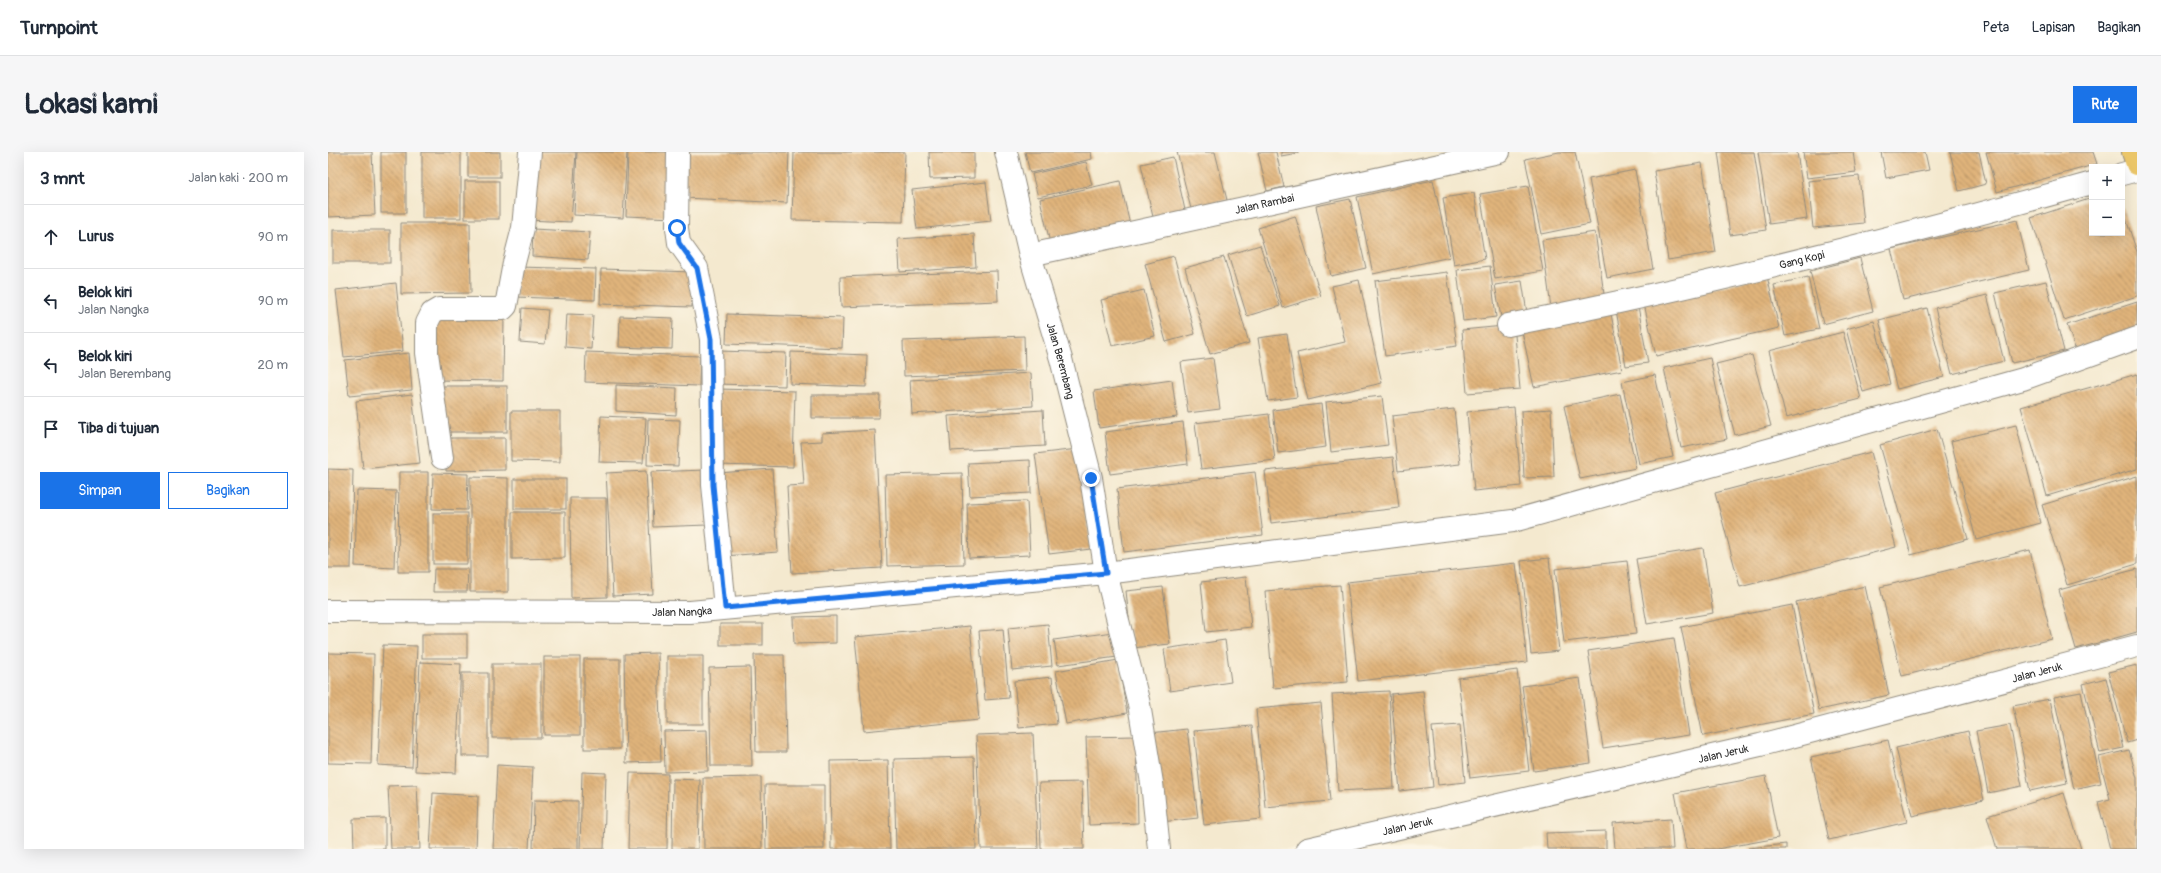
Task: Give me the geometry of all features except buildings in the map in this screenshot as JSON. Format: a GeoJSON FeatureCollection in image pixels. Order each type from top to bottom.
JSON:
{"type":"FeatureCollection","features":[{"type":"Feature","properties":{"kind":"main road"},"geometry":{"type":"LineString","coordinates":[[2133,152],[2137,164]]}},
{"type":"Feature","properties":{"kind":"street"},"geometry":{"type":"LineString","coordinates":[[442,458],[427,353],[427,323],[432,313],[439,309],[503,309],[506,306],[514,263],[523,228],[530,152]]}},
{"type":"Feature","properties":{"kind":"street"},"geometry":{"type":"LineString","coordinates":[[678,152],[677,228],[679,243],[697,268],[711,339],[713,485],[725,608]]}},
{"type":"Feature","properties":{"kind":"street","name":"Jalan Berembang"},"geometry":{"type":"LineString","coordinates":[[1006,152],[1030,255],[1061,359],[1091,478],[1106,573],[1139,704],[1152,784],[1159,849]]}},
{"type":"Feature","properties":{"kind":"street","name":"Jalan Rambai"},"geometry":{"type":"LineString","coordinates":[[1030,255],[1499,152]]}},
{"type":"Feature","properties":{"kind":"street"},"geometry":{"type":"LineString","coordinates":[[2125,173],[2137,170]]}},
{"type":"Feature","properties":{"kind":"street","name":"Gang Kopi"},"geometry":{"type":"LineString","coordinates":[[1508,324],[1645,297],[1944,224],[2089,184]]}},
{"type":"Feature","properties":{"kind":"street","name":"Jalan Nangka"},"geometry":{"type":"LineString","coordinates":[[328,611],[690,612],[1106,573],[1513,521],[2023,379],[2137,338]]}},
{"type":"Feature","properties":{"kind":"street","name":"Jalan Jeruk"},"geometry":{"type":"LineString","coordinates":[[1307,849],[1760,745],[2137,646]]}},
{"type":"Feature","properties":{"kind":"route"},"geometry":{"type":"LineString","coordinates":[[677,228],[679,243],[697,268],[711,339],[713,485],[725,608],[1106,573],[1091,478]]}}]}
